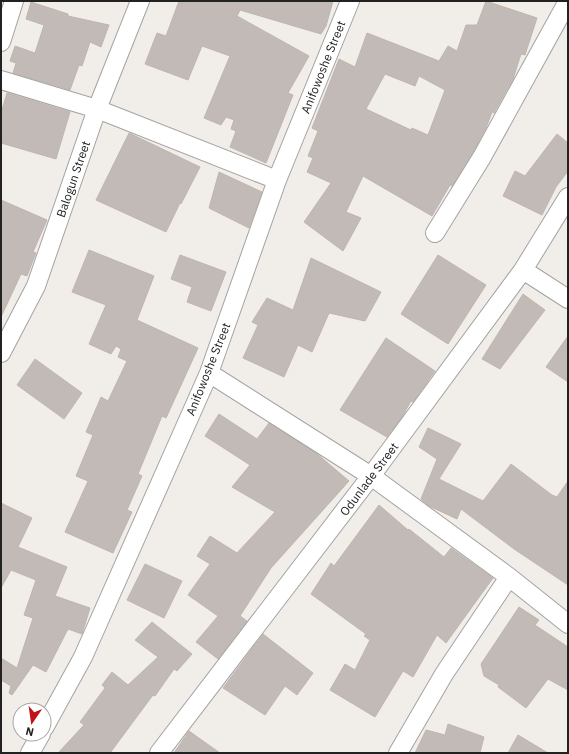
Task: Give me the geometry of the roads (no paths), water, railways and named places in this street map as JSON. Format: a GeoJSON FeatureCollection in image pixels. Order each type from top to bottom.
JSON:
{"type":"FeatureCollection","features":[{"type":"Feature","properties":{"kind":"street"},"geometry":{"type":"LineString","coordinates":[[1,42],[14,1]]}},
{"type":"Feature","properties":{"kind":"street","name":"Balogun Street"},"geometry":{"type":"LineString","coordinates":[[1,353],[36,286],[97,109],[140,1]]}},
{"type":"Feature","properties":{"kind":"street","name":"Anifowoshe Street"},"geometry":{"type":"LineString","coordinates":[[52,713],[83,657],[209,372],[277,180],[350,1]]}},
{"type":"Feature","properties":{"kind":"street"},"geometry":{"type":"LineString","coordinates":[[434,234],[482,157],[568,1]]}},
{"type":"Feature","properties":{"kind":"street"},"geometry":{"type":"LineString","coordinates":[[1,80],[97,109],[277,180]]}},
{"type":"Feature","properties":{"kind":"street","name":"Odunlade Street"},"geometry":{"type":"LineString","coordinates":[[159,753],[371,476],[523,270],[568,197]]}},
{"type":"Feature","properties":{"kind":"street"},"geometry":{"type":"LineString","coordinates":[[523,270],[568,299]]}},
{"type":"Feature","properties":{"kind":"street"},"geometry":{"type":"LineString","coordinates":[[209,372],[371,476],[509,577],[568,624]]}},
{"type":"Feature","properties":{"kind":"street"},"geometry":{"type":"LineString","coordinates":[[398,753],[444,674],[509,577]]}},
{"type":"Feature","properties":{"kind":"street"},"geometry":{"type":"LineString","coordinates":[[30,753],[36,742]]}}]}
